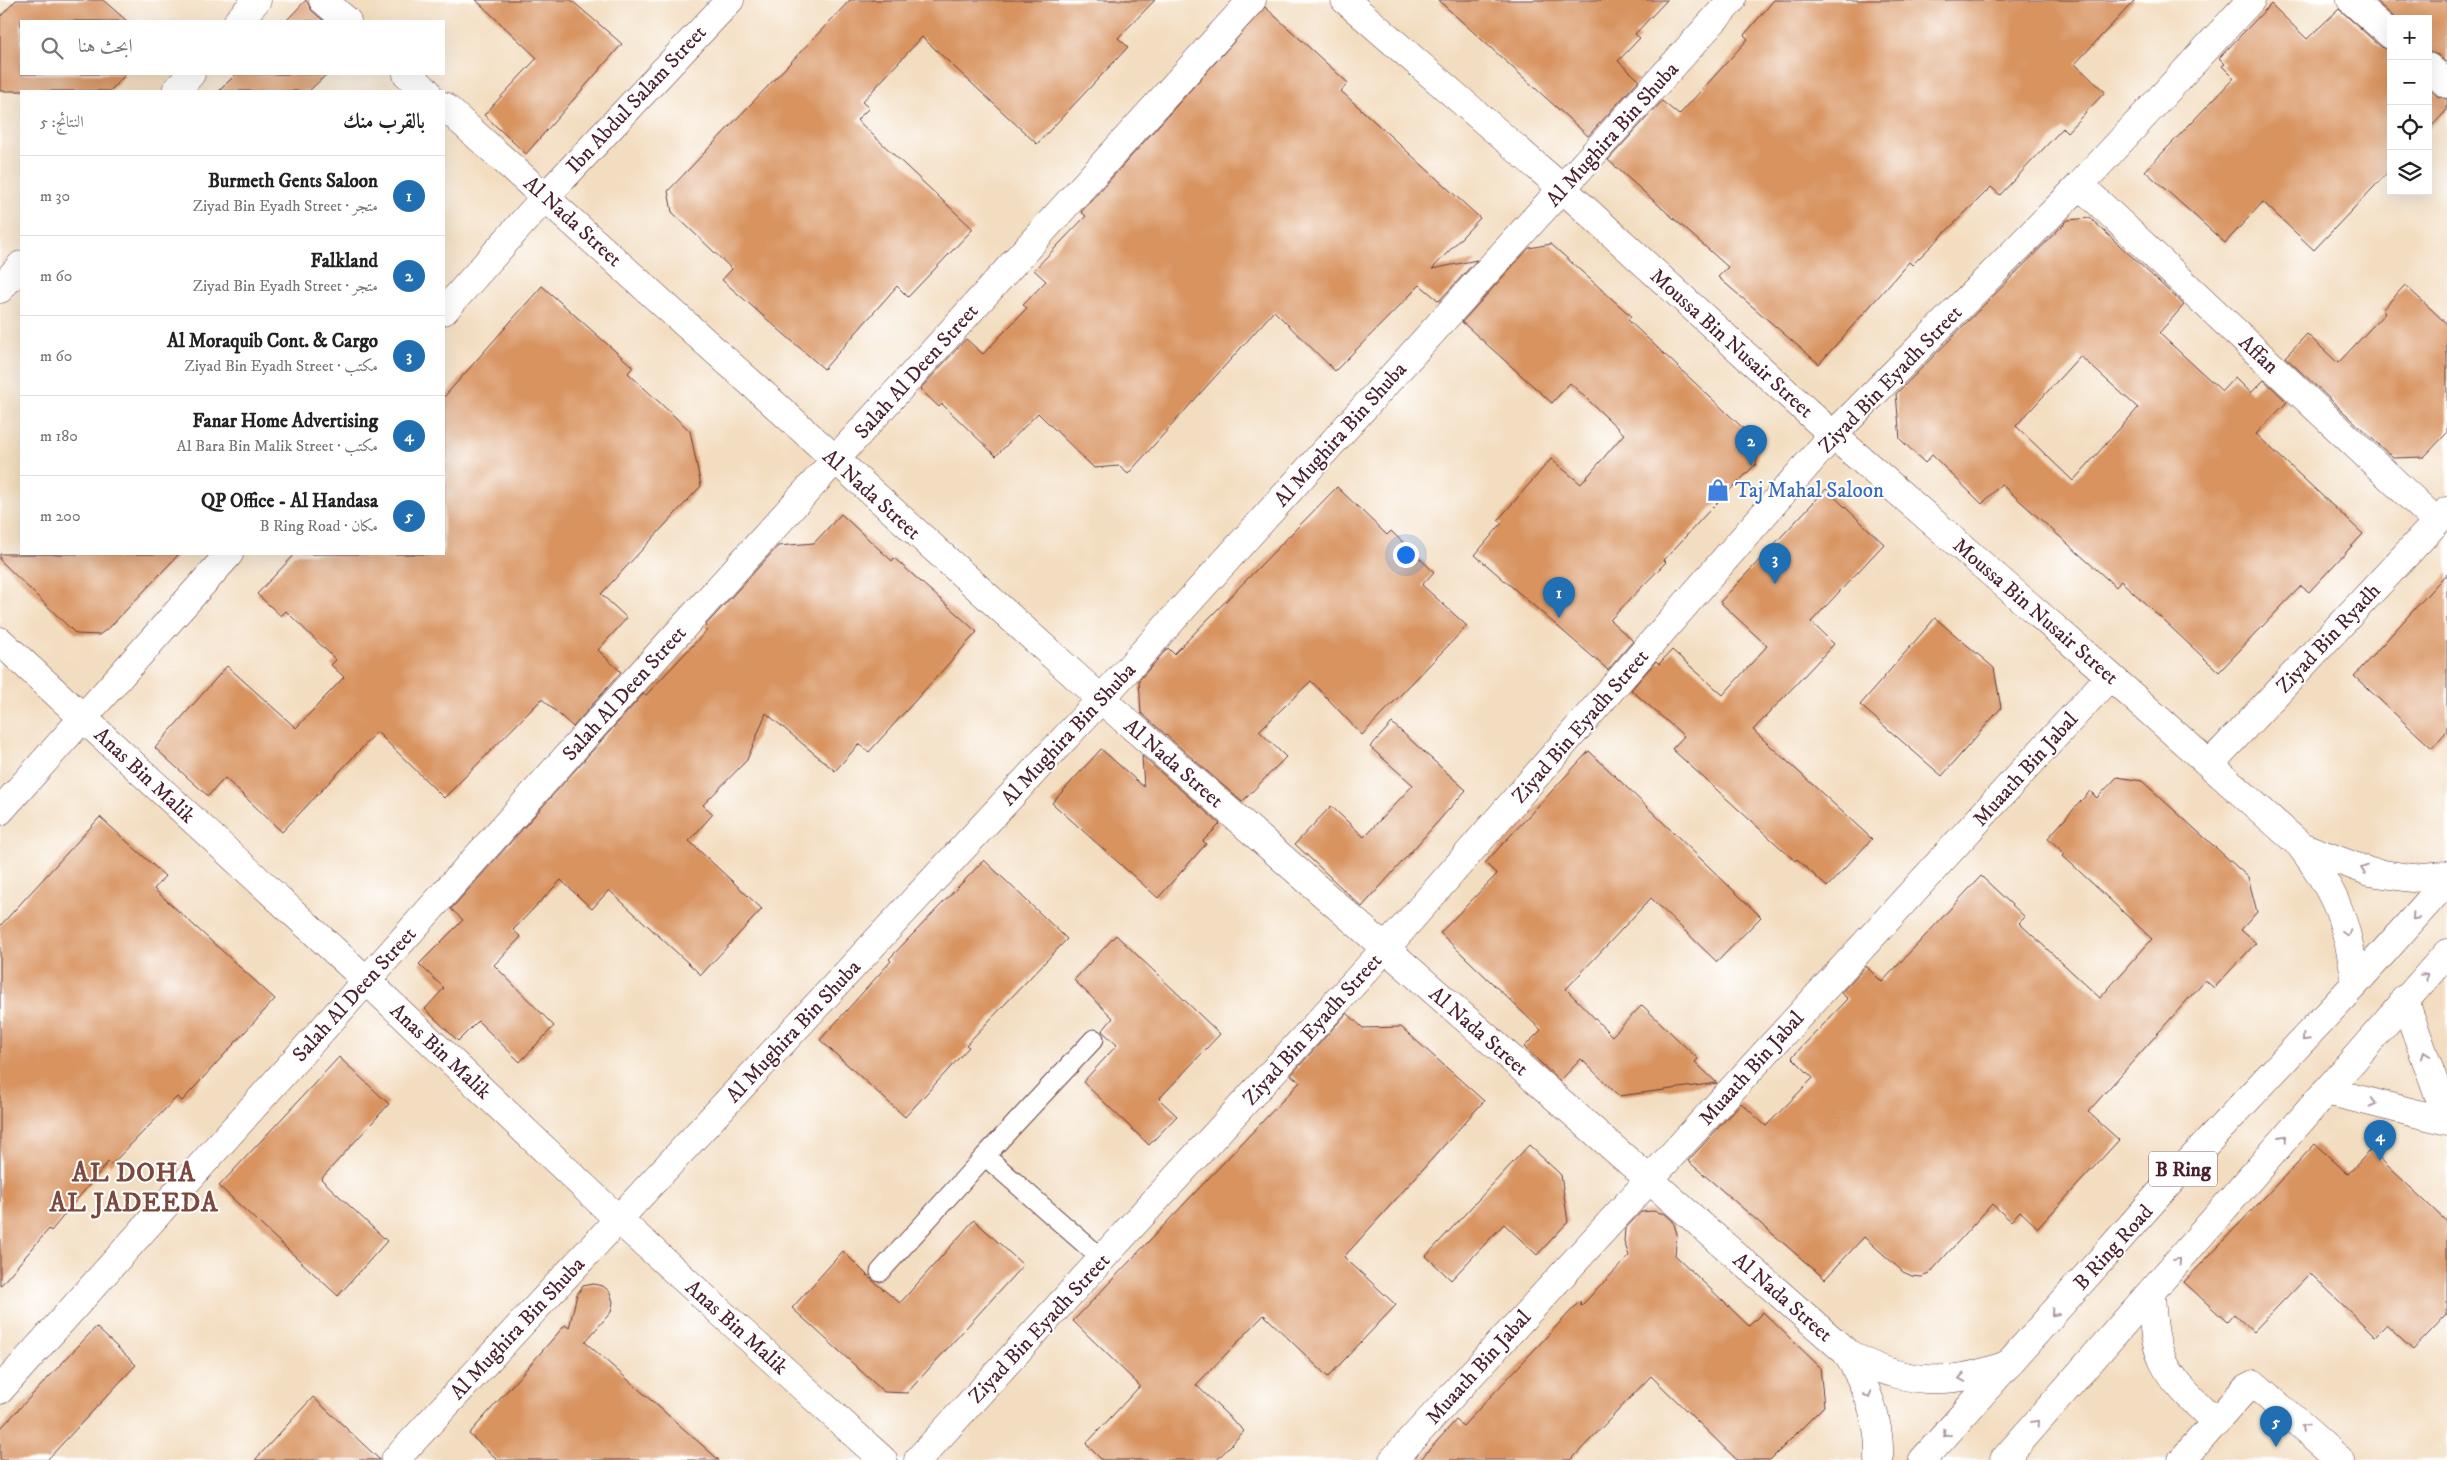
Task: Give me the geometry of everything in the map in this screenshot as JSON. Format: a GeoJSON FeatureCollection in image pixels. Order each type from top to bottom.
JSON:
{"type":"FeatureCollection","features":[{"type":"Feature","properties":{"kind":"street"},"geometry":{"type":"LineString","coordinates":[[239,20],[256,0]]}},
{"type":"Feature","properties":{"kind":"street"},"geometry":{"type":"LineString","coordinates":[[323,0],[346,20]]}},
{"type":"Feature","properties":{"kind":"street","name":"Ibn Abdul Salam Street"},"geometry":{"type":"LineString","coordinates":[[445,310],[546,196],[730,0]]}},
{"type":"Feature","properties":{"kind":"street","name":"Salah Al Deen Street"},"geometry":{"type":"LineString","coordinates":[[0,1390],[366,980],[1252,0]]}},
{"type":"Feature","properties":{"kind":"street","name":"Moussa Bin Nusair Street"},"geometry":{"type":"LineString","coordinates":[[1345,0],[1563,188],[1833,435],[2110,676],[2300,845],[2324,877],[2338,905],[2350,943],[2356,983]]}},
{"type":"Feature","properties":{"kind":"street","name":"Al Mughira Bin Shuba"},"geometry":{"type":"LineString","coordinates":[[395,1460],[1101,698],[1732,0]]}},
{"type":"Feature","properties":{"kind":"street","name":"Ziyad Bin Eyadh Street"},"geometry":{"type":"LineString","coordinates":[[918,1460],[1386,949],[1833,435],[2080,185],[2250,0]]}},
{"type":"Feature","properties":{"kind":"street"},"geometry":{"type":"LineString","coordinates":[[2351,0],[2387,32]]}},
{"type":"Feature","properties":{"kind":"street"},"geometry":{"type":"LineString","coordinates":[[2432,71],[2447,84]]}},
{"type":"Feature","properties":{"kind":"street"},"geometry":{"type":"LineString","coordinates":[[177,90],[190,75]]}},
{"type":"Feature","properties":{"kind":"street"},"geometry":{"type":"LineString","coordinates":[[408,75],[425,90]]}},
{"type":"Feature","properties":{"kind":"street","name":"Al Nada Street"},"geometry":{"type":"LineString","coordinates":[[445,107],[546,196],[835,461],[1101,698],[1846,1352],[1865,1364],[1887,1372],[1935,1380],[1960,1379],[1985,1373],[2009,1364]]}},
{"type":"Feature","properties":{"kind":"street","name":"Affan"},"geometry":{"type":"LineString","coordinates":[[2080,185],[2442,516]]}},
{"type":"Feature","properties":{"kind":"street"},"geometry":{"type":"LineString","coordinates":[[0,289],[20,266]]}},
{"type":"Feature","properties":{"kind":"street","name":"Ziyad Bin Ryadh"},"geometry":{"type":"LineString","coordinates":[[2210,764],[2442,516]]}},
{"type":"Feature","properties":{"kind":"street"},"geometry":{"type":"LineString","coordinates":[[0,811],[228,555]]}},
{"type":"Feature","properties":{"kind":"street","name":"Anas Bin Malik"},"geometry":{"type":"LineString","coordinates":[[0,641],[366,980],[618,1219],[883,1460]]}},
{"type":"Feature","properties":{"kind":"street","name":"Muaath Bin Jabal"},"geometry":{"type":"LineString","coordinates":[[1393,1460],[2110,676]]}},
{"type":"Feature","properties":{"kind":"street","name":"Moussa Bin Nusair Street"},"geometry":{"type":"LineString","coordinates":[[2300,845],[2370,872],[2411,878],[2447,875]]}},
{"type":"Feature","properties":{"kind":"street","name":"B Ring Road"},"geometry":{"type":"LineString","coordinates":[[1923,1460],[2160,1193],[2356,983],[2447,881]]}},
{"type":"Feature","properties":{"kind":"street","name":"B Ring"},"geometry":{"type":"LineString","coordinates":[[2004,1460],[2404,999],[2447,953]]}},
{"type":"Feature","properties":{"kind":"street"},"geometry":{"type":"LineString","coordinates":[[2404,999],[2447,1119]]}},
{"type":"Feature","properties":{"kind":"street"},"geometry":{"type":"LineString","coordinates":[[2326,1091],[2447,1119]]}},
{"type":"Feature","properties":{"kind":"street"},"geometry":{"type":"LineString","coordinates":[[2151,1292],[2152,1326],[2160,1359],[2172,1379],[2216,1422]]}},
{"type":"Feature","properties":{"kind":"street","name":"Al Nada Street"},"geometry":{"type":"LineString","coordinates":[[1846,1352],[1860,1374],[1870,1399],[1877,1425],[1879,1460]]}},
{"type":"Feature","properties":{"kind":"street"},"geometry":{"type":"LineString","coordinates":[[2182,1460],[2246,1388],[2254,1384],[2340,1460]]}},
{"type":"Feature","properties":{"kind":"lane"},"geometry":{"type":"LineString","coordinates":[[880,1272],[1094,1039]]}},
{"type":"Feature","properties":{"kind":"lane"},"geometry":{"type":"LineString","coordinates":[[985,1156],[1102,1259]]}},
{"type":"Feature","properties":{"kind":"building"},"geometry":{"type":"Polygon","coordinates":[[[16,0],[103,0],[126,20],[20,20],[20,75],[125,75],[111,90],[0,91],[0,17],[16,0]]]}},
{"type":"Feature","properties":{"kind":"building"},"geometry":{"type":"Polygon","coordinates":[[[306,0],[312,11],[323,20],[287,20],[306,0]]]}},
{"type":"Feature","properties":{"kind":"building"},"geometry":{"type":"Polygon","coordinates":[[[476,0],[571,0],[622,44],[526,154],[484,115],[537,58],[476,0]]]}},
{"type":"Feature","properties":{"kind":"building"},"geometry":{"type":"Polygon","coordinates":[[[850,0],[1155,0],[1118,38],[1128,47],[1037,144],[922,37],[862,102],[869,108],[857,120],[973,229],[908,297],[897,286],[824,369],[722,280],[732,269],[672,212],[668,191],[850,0]]]}},
{"type":"Feature","properties":{"kind":"building"},"geometry":{"type":"Polygon","coordinates":[[[1438,0],[1667,0],[1635,34],[1640,38],[1618,61],[1639,80],[1588,136],[1438,0]]]}},
{"type":"Feature","properties":{"kind":"building"},"geometry":{"type":"Polygon","coordinates":[[[1774,0],[2135,0],[2075,64],[2105,92],[2067,132],[2063,128],[2000,195],[1991,187],[1912,265],[1909,262],[1819,364],[1718,277],[1728,267],[1608,160],[1662,101],[1679,115],[1748,39],[1744,35],[1774,0]]]}},
{"type":"Feature","properties":{"kind":"building"},"geometry":{"type":"Polygon","coordinates":[[[2375,0],[2447,0],[2447,63],[2438,55],[2432,53],[2432,15],[2392,15],[2375,0]]]}},
{"type":"Feature","properties":{"kind":"building"},"geometry":{"type":"Polygon","coordinates":[[[2271,4],[2307,39],[2339,9],[2381,47],[2387,49],[2387,173],[2314,250],[2263,202],[2225,243],[2145,171],[2234,78],[2222,66],[2225,64],[2219,58],[2271,4]]]}},
{"type":"Feature","properties":{"kind":"building"},"geometry":{"type":"Polygon","coordinates":[[[1265,7],[1348,83],[1341,91],[1480,218],[1432,269],[1477,260],[1439,301],[1420,285],[1335,371],[1274,311],[1128,474],[1119,466],[1094,468],[1038,413],[996,456],[942,404],[939,407],[920,389],[966,339],[983,354],[1027,308],[1023,305],[1046,281],[1034,270],[1086,216],[1081,212],[1265,7]]]}},
{"type":"Feature","properties":{"kind":"building"},"geometry":{"type":"Polygon","coordinates":[[[235,75],[326,75],[310,90],[220,90],[235,75]]]}},
{"type":"Feature","properties":{"kind":"building"},"geometry":{"type":"Polygon","coordinates":[[[2432,92],[2437,96],[2447,99],[2447,110],[2432,126],[2432,92]]]}},
{"type":"Feature","properties":{"kind":"building"},"geometry":{"type":"Polygon","coordinates":[[[2090,218],[2184,305],[2159,333],[2222,391],[2235,377],[2251,393],[2264,380],[2287,402],[2256,434],[2363,534],[2309,592],[2301,586],[2219,672],[2121,581],[2116,587],[2001,484],[1982,504],[1932,455],[1925,463],[1900,439],[1896,394],[2068,220],[2090,218]],[[2080,356],[2016,426],[2073,481],[2138,408],[2080,356]]]}},
{"type":"Feature","properties":{"kind":"building"},"geometry":{"type":"Polygon","coordinates":[[[1551,244],[1631,316],[1628,320],[1760,444],[1756,464],[1708,512],[1664,560],[1666,562],[1610,620],[1633,641],[1608,670],[1475,555],[1502,523],[1498,520],[1551,459],[1581,484],[1624,434],[1570,383],[1552,403],[1462,322],[1529,248],[1551,244]]]}},
{"type":"Feature","properties":{"kind":"building"},"geometry":{"type":"Polygon","coordinates":[[[2405,285],[2447,324],[2447,433],[2424,457],[2393,458],[2285,357],[2307,334],[2338,363],[2385,313],[2382,310],[2405,285]]]}},
{"type":"Feature","properties":{"kind":"building"},"geometry":{"type":"Polygon","coordinates":[[[542,286],[633,367],[628,373],[690,431],[701,486],[601,594],[627,618],[598,650],[621,672],[573,727],[542,699],[444,798],[377,732],[282,832],[225,778],[208,796],[155,748],[227,666],[296,728],[344,677],[331,665],[336,660],[286,611],[281,616],[257,594],[294,555],[445,555],[445,396],[542,286]]]}},
{"type":"Feature","properties":{"kind":"building"},"geometry":{"type":"Polygon","coordinates":[[[1337,487],[1387,535],[1391,531],[1434,572],[1422,585],[1467,626],[1362,735],[1311,681],[1259,731],[1286,757],[1242,802],[1141,713],[1139,680],[1168,648],[1174,654],[1337,487]]]}},
{"type":"Feature","properties":{"kind":"building"},"geometry":{"type":"Polygon","coordinates":[[[1826,489],[1884,544],[1811,622],[1834,644],[1753,730],[1872,839],[1827,887],[1797,859],[1795,861],[1672,749],[1684,736],[1631,690],[1656,661],[1659,664],[1672,650],[1723,695],[1767,646],[1720,602],[1826,489]]]}},
{"type":"Feature","properties":{"kind":"building"},"geometry":{"type":"Polygon","coordinates":[[[841,514],[892,561],[894,558],[977,632],[869,752],[859,744],[835,771],[766,713],[747,760],[703,805],[713,814],[689,841],[762,909],[701,975],[609,890],[592,909],[561,880],[513,930],[521,937],[494,965],[554,1026],[520,1062],[478,1021],[458,1041],[425,1009],[444,988],[419,964],[463,920],[451,909],[644,693],[646,695],[708,629],[705,626],[778,546],[814,543],[841,514]]]}},
{"type":"Feature","properties":{"kind":"building"},"geometry":{"type":"Polygon","coordinates":[[[0,554],[178,555],[110,627],[99,635],[76,634],[0,560],[0,554]]]}},
{"type":"Feature","properties":{"kind":"building"},"geometry":{"type":"Polygon","coordinates":[[[2447,573],[2447,731],[2432,748],[2354,676],[2447,573]]]}},
{"type":"Feature","properties":{"kind":"building"},"geometry":{"type":"Polygon","coordinates":[[[1935,618],[1994,668],[2001,708],[1942,776],[1860,705],[1935,618]]]}},
{"type":"Feature","properties":{"kind":"building"},"geometry":{"type":"Polygon","coordinates":[[[1392,723],[1466,790],[1362,907],[1295,844],[1331,806],[1364,837],[1413,785],[1370,747],[1392,723]]]}},
{"type":"Feature","properties":{"kind":"building"},"geometry":{"type":"Polygon","coordinates":[[[1101,749],[1144,787],[1142,756],[1220,824],[1203,841],[1206,844],[1158,898],[1052,803],[1101,749]]]}},
{"type":"Feature","properties":{"kind":"building"},"geometry":{"type":"Polygon","coordinates":[[[1589,751],[1761,917],[1717,962],[1651,898],[1566,989],[1612,1036],[1642,1005],[1698,1059],[1695,1062],[1717,1083],[1619,1096],[1581,1059],[1560,1081],[1524,1047],[1541,1030],[1440,933],[1497,874],[1485,863],[1589,751]]]}},
{"type":"Feature","properties":{"kind":"building"},"geometry":{"type":"Polygon","coordinates":[[[2117,777],[2142,781],[2248,877],[2257,912],[2241,930],[2256,943],[2214,988],[2205,980],[2088,1112],[2119,1140],[2038,1228],[2020,1211],[2011,1221],[1992,1204],[1929,1274],[1922,1277],[1912,1276],[1903,1272],[1864,1237],[1825,1279],[1688,1161],[1741,1103],[1766,1126],[1813,1078],[1792,1057],[1848,999],[1841,993],[1866,966],[1882,982],[1981,876],[2025,917],[2019,923],[2100,998],[2152,939],[2063,856],[2065,854],[2048,838],[2090,791],[2097,798],[2117,777]]]}},
{"type":"Feature","properties":{"kind":"building"},"geometry":{"type":"Polygon","coordinates":[[[100,817],[165,876],[154,889],[275,999],[182,1101],[177,1097],[111,1165],[108,1162],[51,1231],[49,1229],[0,1286],[0,926],[100,817]]]}},
{"type":"Feature","properties":{"kind":"building"},"geometry":{"type":"Polygon","coordinates":[[[984,860],[1067,939],[966,1045],[969,1047],[905,1117],[820,1040],[891,961],[889,959],[984,860]]]}},
{"type":"Feature","properties":{"kind":"building"},"geometry":{"type":"Polygon","coordinates":[[[1116,935],[1220,1034],[1159,1099],[1177,1116],[1149,1145],[1083,1082],[1117,1045],[1102,1031],[1113,1018],[1074,980],[1116,935]]]}},
{"type":"Feature","properties":{"kind":"building"},"geometry":{"type":"Polygon","coordinates":[[[1347,1013],[1363,1028],[1401,1027],[1484,1101],[1344,1257],[1396,1305],[1328,1377],[1264,1315],[1196,1385],[1244,1431],[1217,1460],[1102,1460],[1086,1444],[1140,1386],[1073,1321],[1300,1082],[1291,1075],[1347,1013]]]}},
{"type":"Feature","properties":{"kind":"building"},"geometry":{"type":"Polygon","coordinates":[[[339,1057],[389,1104],[321,1179],[387,1241],[338,1296],[219,1186],[339,1057]]]}},
{"type":"Feature","properties":{"kind":"building"},"geometry":{"type":"Polygon","coordinates":[[[2315,1144],[2348,1174],[2371,1150],[2447,1222],[2447,1314],[2413,1350],[2386,1325],[2375,1336],[2310,1273],[2253,1332],[2234,1314],[2227,1322],[2184,1282],[2315,1144]]]}},
{"type":"Feature","properties":{"kind":"building"},"geometry":{"type":"Polygon","coordinates":[[[1529,1145],[1561,1175],[1568,1222],[1537,1255],[1504,1224],[1451,1280],[1426,1256],[1529,1145]]]}},
{"type":"Feature","properties":{"kind":"building"},"geometry":{"type":"Polygon","coordinates":[[[1653,1211],[1665,1214],[1673,1221],[1677,1234],[1675,1255],[1749,1326],[1763,1312],[1820,1367],[1824,1406],[1770,1460],[1737,1460],[1651,1376],[1571,1460],[1420,1460],[1456,1420],[1463,1426],[1580,1301],[1581,1306],[1629,1256],[1624,1241],[1625,1229],[1641,1212],[1653,1211]]]}},
{"type":"Feature","properties":{"kind":"building"},"geometry":{"type":"Polygon","coordinates":[[[974,1220],[1023,1265],[907,1393],[884,1392],[792,1308],[843,1251],[873,1281],[900,1303],[974,1220]]]}},
{"type":"Feature","properties":{"kind":"building"},"geometry":{"type":"Polygon","coordinates":[[[593,1284],[603,1286],[610,1292],[613,1302],[611,1312],[585,1342],[719,1460],[498,1460],[469,1434],[565,1325],[569,1328],[577,1294],[583,1286],[593,1284]]]}},
{"type":"Feature","properties":{"kind":"building"},"geometry":{"type":"Polygon","coordinates":[[[96,1327],[136,1365],[47,1460],[0,1460],[0,1429],[96,1327]]]}},
{"type":"Feature","properties":{"kind":"building"},"geometry":{"type":"Polygon","coordinates":[[[313,1397],[380,1460],[255,1460],[313,1397]]]}},
{"type":"Feature","properties":{"kind":"place","name":"Falkland"},"geometry":{"type":"Point","coordinates":[1751,466]}},
{"type":"Feature","properties":{"kind":"place","name":"Taj Mahal Saloon"},"geometry":{"type":"Point","coordinates":[1718,490]}},
{"type":"Feature","properties":{"kind":"place","name":"Al Moraquib Cont. & Cargo"},"geometry":{"type":"Point","coordinates":[1775,584]}},
{"type":"Feature","properties":{"kind":"place","name":"Burmeth Gents Saloon"},"geometry":{"type":"Point","coordinates":[1559,618]}},
{"type":"Feature","properties":{"kind":"place","name":"Fanar Home Advertising"},"geometry":{"type":"Point","coordinates":[2380,1161]}},
{"type":"Feature","properties":{"kind":"place","name":"QP Office - Al Handasa"},"geometry":{"type":"Point","coordinates":[2276,1447]}},
{"type":"Feature","properties":{"kind":"district","name":"AL DOHA AL JADEEDA"},"geometry":{"type":"Point","coordinates":[134,1187]}}]}
